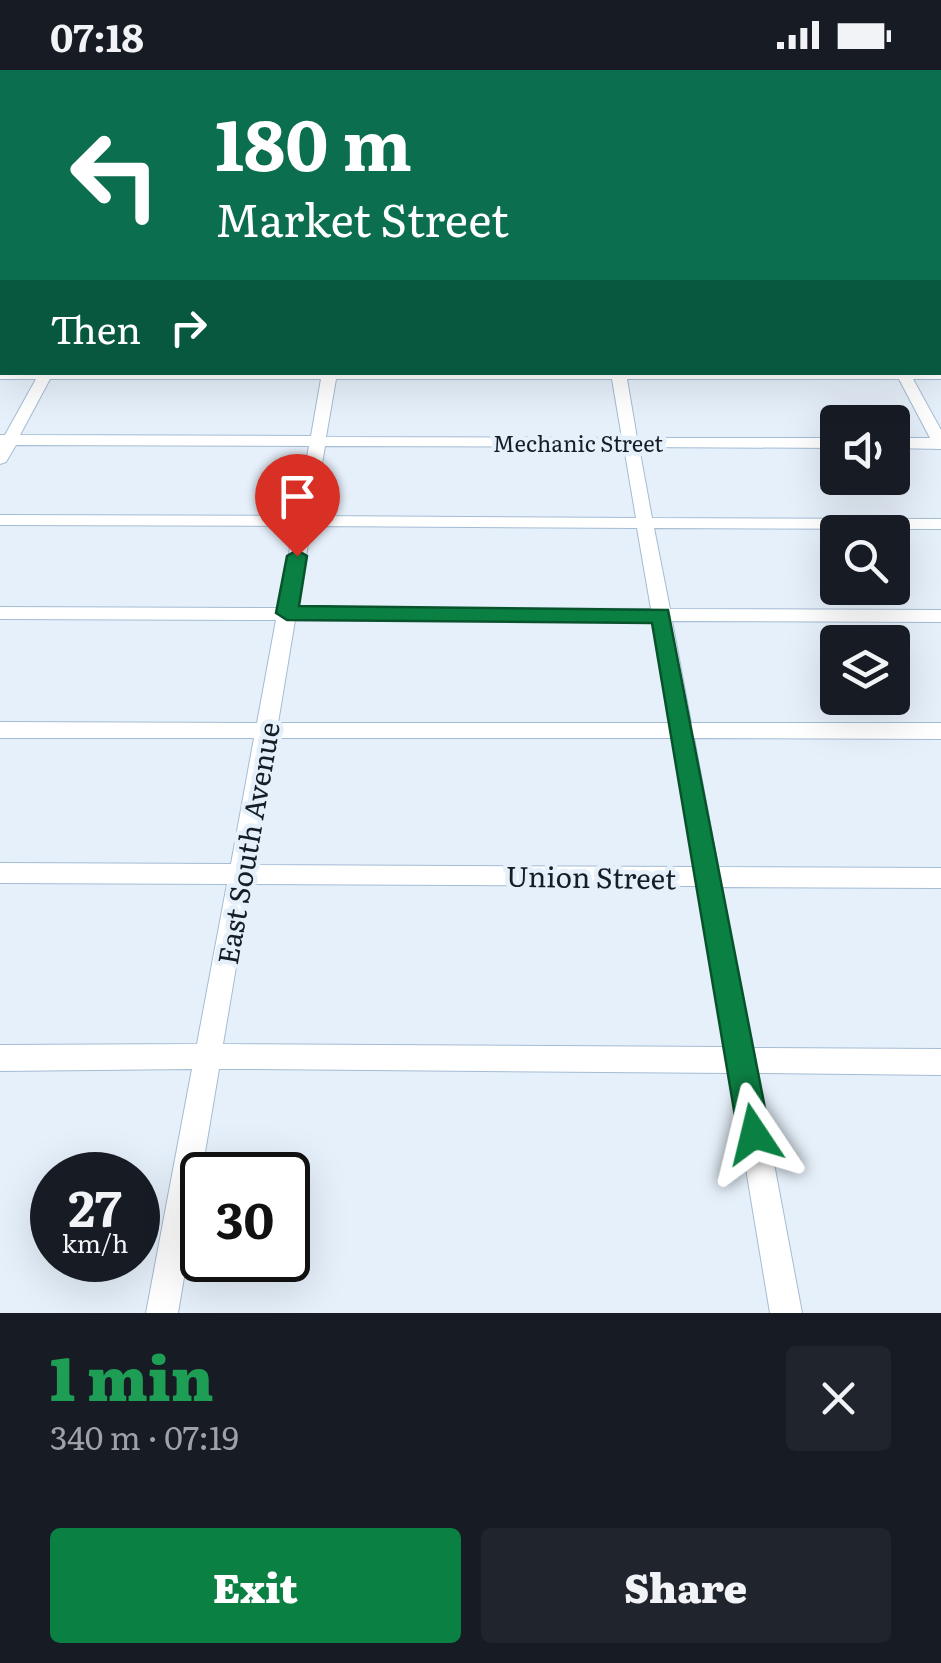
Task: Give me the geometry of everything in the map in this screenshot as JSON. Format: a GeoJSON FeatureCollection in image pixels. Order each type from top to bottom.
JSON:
{"type":"FeatureCollection","features":[{"type":"Feature","properties":{"kind":"street"},"geometry":{"type":"LineString","coordinates":[[0,459],[5,440],[45,375]]}},
{"type":"Feature","properties":{"kind":"street","name":"East South Avenue"},"geometry":{"type":"LineString","coordinates":[[162,1313],[330,375]]}},
{"type":"Feature","properties":{"kind":"street"},"geometry":{"type":"LineString","coordinates":[[618,375],[786,1313]]}},
{"type":"Feature","properties":{"kind":"street"},"geometry":{"type":"LineString","coordinates":[[904,375],[941,443],[910,443]]}},
{"type":"Feature","properties":{"kind":"street","name":"Mechanic Street"},"geometry":{"type":"LineString","coordinates":[[5,440],[820,443]]}},
{"type":"Feature","properties":{"kind":"street"},"geometry":{"type":"LineString","coordinates":[[0,520],[941,524]]}},
{"type":"Feature","properties":{"kind":"street"},"geometry":{"type":"LineString","coordinates":[[0,613],[941,616]]}},
{"type":"Feature","properties":{"kind":"street"},"geometry":{"type":"LineString","coordinates":[[0,730],[941,731]]}},
{"type":"Feature","properties":{"kind":"street","name":"Union Street"},"geometry":{"type":"LineString","coordinates":[[0,873],[941,878]]}},
{"type":"Feature","properties":{"kind":"street"},"geometry":{"type":"LineString","coordinates":[[0,1058],[740,1058],[941,1062]]}},
{"type":"Feature","properties":{"kind":"route"},"geometry":{"type":"LineString","coordinates":[[297,556],[287,613],[661,616],[754,1134]]}}]}
